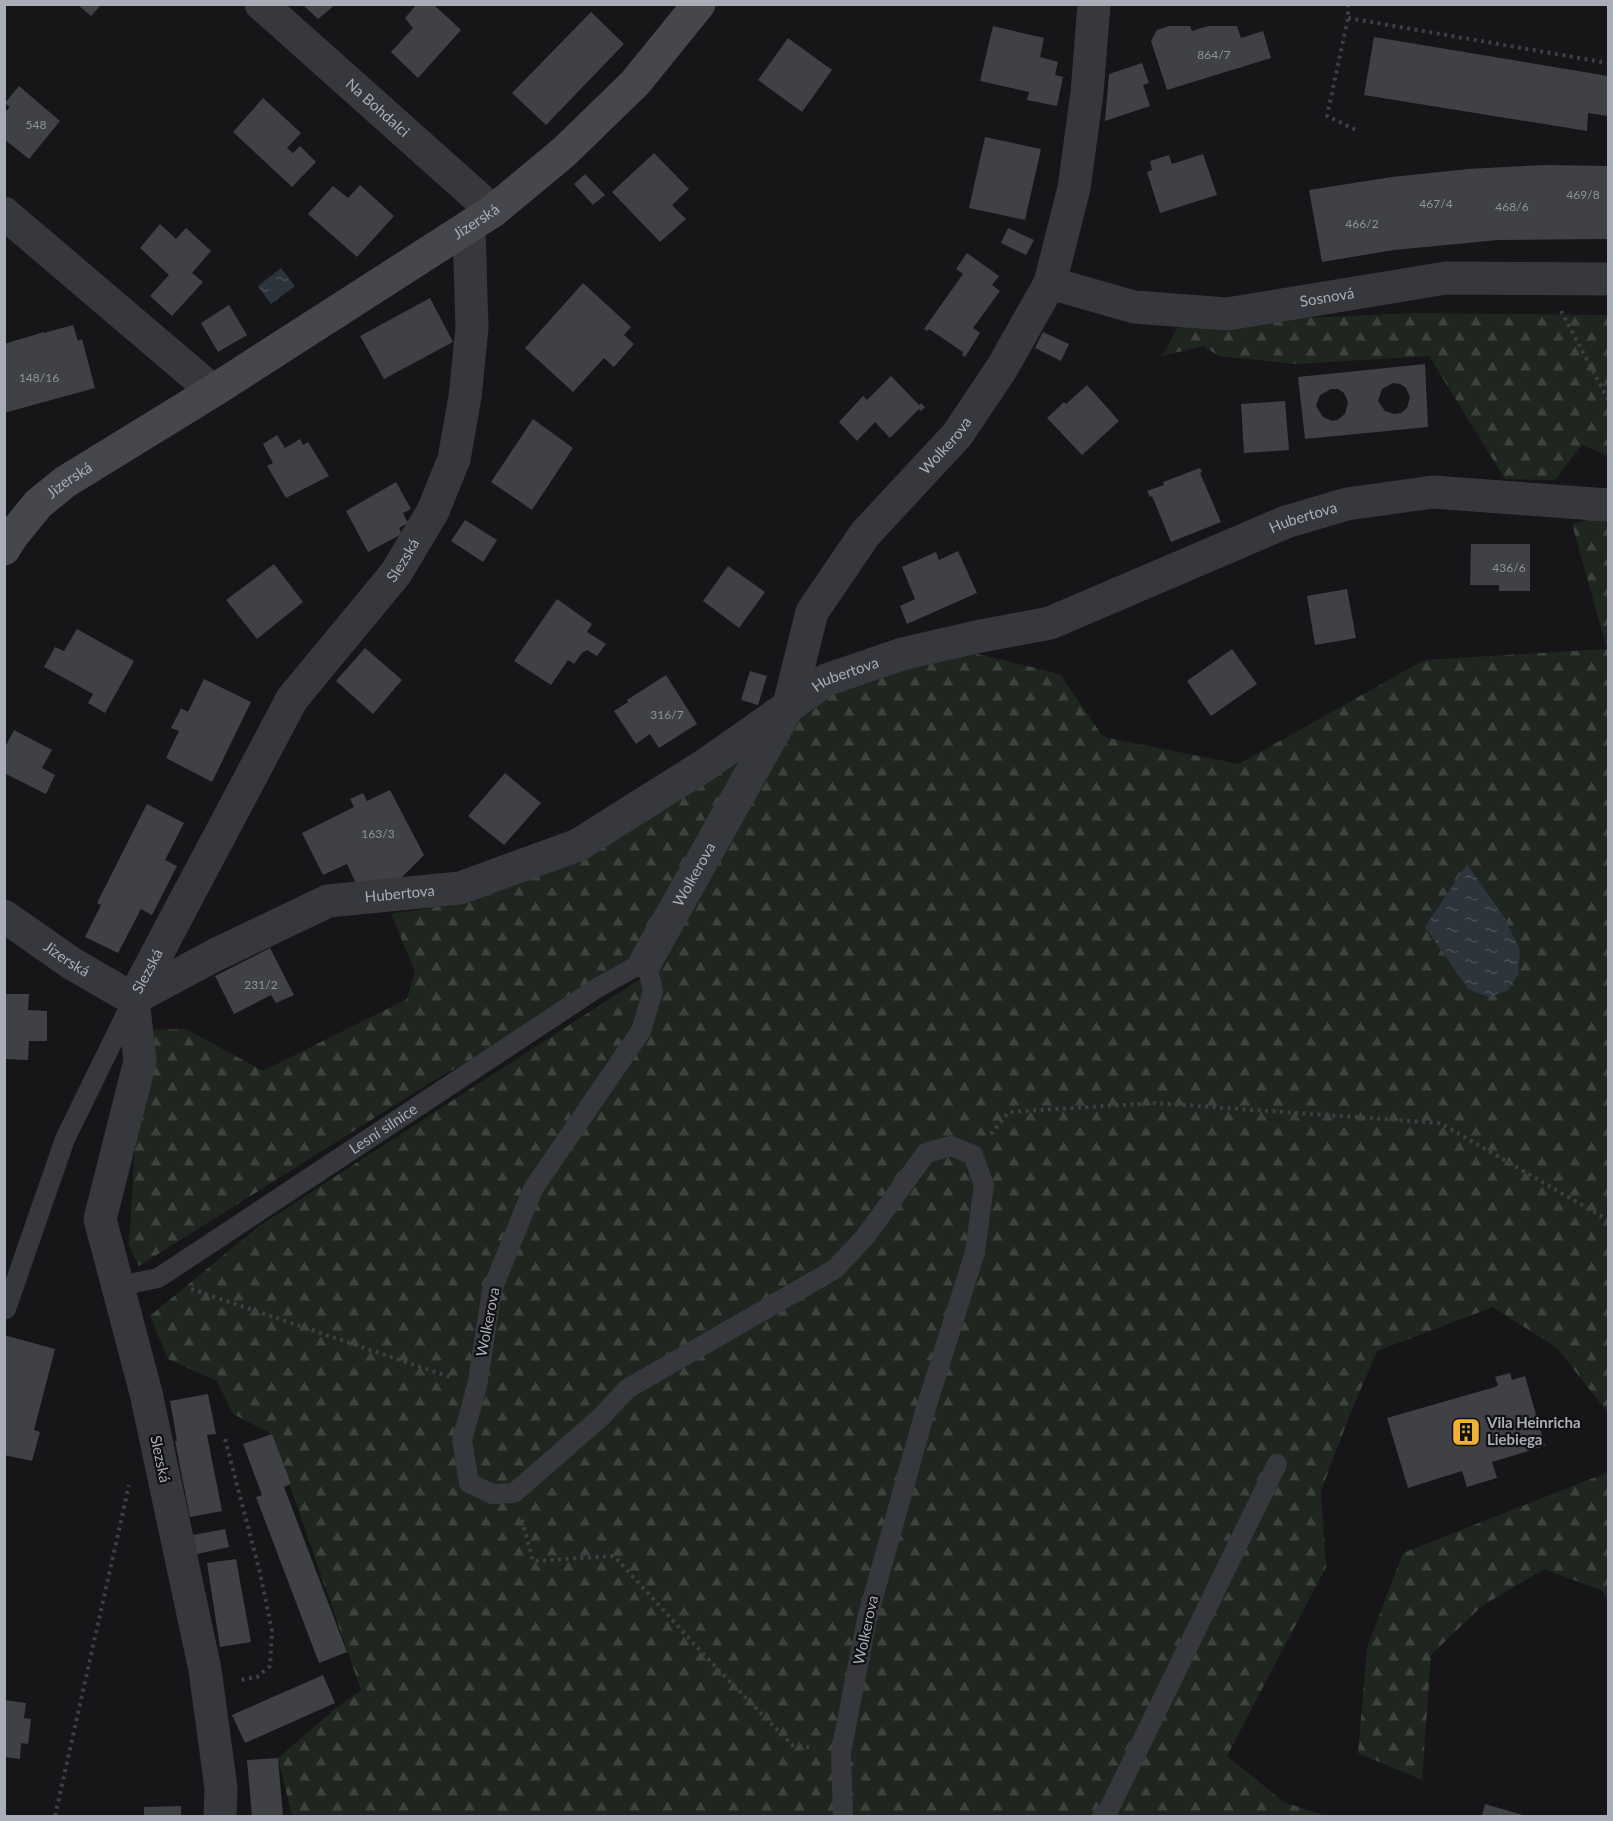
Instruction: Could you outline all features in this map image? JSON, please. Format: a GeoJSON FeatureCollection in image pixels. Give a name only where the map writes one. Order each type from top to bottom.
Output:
{"type":"FeatureCollection","features":[{"type":"Feature","properties":{"kind":"street","name":"Na Bohdalci"},"geometry":{"type":"LineString","coordinates":[[261,4],[481,220]]}},
{"type":"Feature","properties":{"kind":"street","name":"Jizerská"},"geometry":{"type":"LineString","coordinates":[[4,549],[38,504],[65,482],[213,391],[481,220],[564,152],[636,83],[699,4]]}},
{"type":"Feature","properties":{"kind":"street","name":"Wolkerova"},"geometry":{"type":"LineString","coordinates":[[646,961],[789,705],[812,612],[865,534],[957,435],[1002,368],[1050,283],[1074,188],[1088,93],[1094,4]]}},
{"type":"Feature","properties":{"kind":"street"},"geometry":{"type":"LineString","coordinates":[[4,213],[213,391]]}},
{"type":"Feature","properties":{"kind":"street","name":"Slezská"},"geometry":{"type":"LineString","coordinates":[[220,1816],[221,1788],[204,1670],[146,1393],[100,1219],[140,1061],[133,999],[292,699],[396,573],[433,511],[454,459],[465,397],[481,220]]}},
{"type":"Feature","properties":{"kind":"street","name":"Sosnová"},"geometry":{"type":"LineString","coordinates":[[1050,283],[1134,307],[1227,314],[1446,278],[1608,279]]}},
{"type":"Feature","properties":{"kind":"street","name":"Hubertova"},"geometry":{"type":"LineString","coordinates":[[133,999],[215,955],[328,901],[460,888],[578,845],[705,765],[826,680],[902,654],[1050,623],[1286,522],[1347,504],[1433,492],[1608,505]]}},
{"type":"Feature","properties":{"kind":"street","name":"Jizerská"},"geometry":{"type":"LineString","coordinates":[[4,916],[71,963],[133,999]]}},
{"type":"Feature","properties":{"kind":"lane","name":"Lesní silnice"},"geometry":{"type":"LineString","coordinates":[[119,1286],[158,1278],[587,994],[646,961]]}},
{"type":"Feature","properties":{"kind":"lane","name":"Wolkerova"},"geometry":{"type":"LineString","coordinates":[[514,1493],[492,1494],[470,1483],[462,1440],[477,1386],[492,1290],[533,1188],[641,1031],[653,991],[646,961]]}},
{"type":"Feature","properties":{"kind":"lane"},"geometry":{"type":"LineString","coordinates":[[6,1309],[64,1139],[133,999]]}},
{"type":"Feature","properties":{"kind":"lane"},"geometry":{"type":"LineString","coordinates":[[514,1493],[601,1417],[627,1389],[835,1269],[865,1237],[926,1153],[951,1146],[973,1155]]}},
{"type":"Feature","properties":{"kind":"lane","name":"Wolkerova"},"geometry":{"type":"LineString","coordinates":[[843,1816],[841,1752],[867,1618],[926,1408],[975,1252],[984,1185],[973,1155]]}},
{"type":"Feature","properties":{"kind":"lane"},"geometry":{"type":"LineString","coordinates":[[1102,1816],[1109,1809],[1277,1464]]}},
{"type":"Feature","properties":{"kind":"path"},"geometry":{"type":"LineString","coordinates":[[1348,4],[1348,18],[1328,116],[1358,131]]}},
{"type":"Feature","properties":{"kind":"path"},"geometry":{"type":"LineString","coordinates":[[1348,18],[1608,63]]}},
{"type":"Feature","properties":{"kind":"path"},"geometry":{"type":"LineString","coordinates":[[1543,279],[1608,399]]}},
{"type":"Feature","properties":{"kind":"path"},"geometry":{"type":"LineString","coordinates":[[973,1155],[1009,1112],[1153,1103],[1440,1123],[1608,1220]]}},
{"type":"Feature","properties":{"kind":"path"},"geometry":{"type":"LineString","coordinates":[[158,1278],[477,1386]]}},
{"type":"Feature","properties":{"kind":"path"},"geometry":{"type":"LineString","coordinates":[[204,1670],[230,1682],[257,1677],[270,1666],[272,1631],[260,1573],[225,1439]]}},
{"type":"Feature","properties":{"kind":"path"},"geometry":{"type":"LineString","coordinates":[[55,1816],[129,1483]]}},
{"type":"Feature","properties":{"kind":"path"},"geometry":{"type":"LineString","coordinates":[[514,1493],[533,1561],[614,1556],[708,1659],[792,1744],[841,1752]]}},
{"type":"Feature","properties":{"kind":"green space"},"geometry":{"type":"Polygon","coordinates":[[[1417,313],[1608,315],[1608,456],[1582,445],[1555,480],[1505,479],[1429,356],[1295,364],[1219,356],[1203,346],[1162,356],[1180,323],[1417,313]]]}},
{"type":"Feature","properties":{"kind":"green space"},"geometry":{"type":"Polygon","coordinates":[[[1608,515],[1608,1413],[1557,1348],[1493,1307],[1377,1351],[1321,1491],[1326,1567],[1227,1756],[1284,1802],[1326,1816],[292,1816],[278,1758],[336,1708],[361,1690],[272,1434],[233,1414],[217,1381],[168,1359],[150,1316],[259,1226],[651,972],[801,709],[857,682],[965,651],[1060,674],[1103,737],[1239,764],[1424,660],[1607,649],[1572,524],[1608,515]]]}},
{"type":"Feature","properties":{"kind":"green space"},"geometry":{"type":"Polygon","coordinates":[[[753,747],[638,954],[597,988],[433,1081],[139,1266],[129,1245],[142,1030],[186,1029],[263,1071],[407,999],[415,972],[391,914],[461,903],[753,747]]]}},
{"type":"Feature","properties":{"kind":"green space"},"geometry":{"type":"Polygon","coordinates":[[[1608,1470],[1608,1603],[1603,1591],[1544,1569],[1482,1606],[1431,1655],[1422,1780],[1358,1753],[1367,1648],[1403,1553],[1606,1473],[1608,1470]]]}},
{"type":"Feature","properties":{"kind":"water"},"geometry":{"type":"Polygon","coordinates":[[[281,268],[295,286],[271,304],[258,286],[281,268]]]}},
{"type":"Feature","properties":{"kind":"water"},"geometry":{"type":"Polygon","coordinates":[[[1467,864],[1504,917],[1520,950],[1518,975],[1507,991],[1488,997],[1468,989],[1425,927],[1467,864]]]}},
{"type":"Feature","properties":{"kind":"building"},"geometry":{"type":"Polygon","coordinates":[[[302,4],[336,4],[318,19],[302,4]]]}},
{"type":"Feature","properties":{"kind":"building"},"geometry":{"type":"Polygon","coordinates":[[[417,4],[433,4],[461,30],[418,78],[391,52],[413,28],[405,18],[417,4]]]}},
{"type":"Feature","properties":{"kind":"building"},"geometry":{"type":"Polygon","coordinates":[[[78,5],[101,5],[91,16],[78,5]]]}},
{"type":"Feature","properties":{"kind":"building"},"geometry":{"type":"Polygon","coordinates":[[[591,12],[624,44],[546,125],[512,93],[591,12]]]}},
{"type":"Feature","properties":{"kind":"building"},"geometry":{"type":"Polygon","coordinates":[[[993,26],[1044,38],[1040,57],[1058,62],[1055,75],[1063,77],[1057,106],[1027,100],[1029,92],[980,81],[993,26]]]}},
{"type":"Feature","properties":{"kind":"building"},"geometry":{"type":"Polygon","coordinates":[[[1169,26],[1190,26],[1192,31],[1208,26],[1237,26],[1241,38],[1263,31],[1271,58],[1167,90],[1151,41],[1157,30],[1169,26]]]}},
{"type":"Feature","properties":{"kind":"building"},"geometry":{"type":"Polygon","coordinates":[[[1374,37],[1608,76],[1608,116],[1588,113],[1587,131],[1364,95],[1374,37]]]}},
{"type":"Feature","properties":{"kind":"building"},"geometry":{"type":"Polygon","coordinates":[[[788,38],[832,70],[802,112],[758,80],[788,38]]]}},
{"type":"Feature","properties":{"kind":"building"},"geometry":{"type":"Polygon","coordinates":[[[1142,63],[1149,83],[1143,85],[1150,106],[1105,121],[1109,74],[1142,63]]]}},
{"type":"Feature","properties":{"kind":"building"},"geometry":{"type":"Polygon","coordinates":[[[19,86],[60,121],[29,159],[4,139],[4,113],[10,107],[5,103],[19,86]]]}},
{"type":"Feature","properties":{"kind":"building"},"geometry":{"type":"Polygon","coordinates":[[[263,98],[301,133],[287,148],[293,153],[300,146],[316,162],[292,187],[233,132],[263,98]]]}},
{"type":"Feature","properties":{"kind":"building"},"geometry":{"type":"Polygon","coordinates":[[[985,137],[1041,149],[1025,220],[969,208],[985,137]]]}},
{"type":"Feature","properties":{"kind":"building"},"geometry":{"type":"Polygon","coordinates":[[[654,153],[689,189],[672,205],[686,219],[660,242],[612,192],[654,153]]]}},
{"type":"Feature","properties":{"kind":"building"},"geometry":{"type":"Polygon","coordinates":[[[1203,154],[1217,195],[1160,213],[1147,172],[1152,170],[1150,161],[1169,155],[1172,164],[1203,154]]]}},
{"type":"Feature","properties":{"kind":"building"},"geometry":{"type":"Polygon","coordinates":[[[1545,165],[1608,166],[1608,239],[1498,240],[1394,250],[1322,262],[1309,190],[1392,177],[1468,169],[1545,165]]]}},
{"type":"Feature","properties":{"kind":"building"},"geometry":{"type":"Polygon","coordinates":[[[585,174],[605,195],[593,205],[574,184],[585,174]]]}},
{"type":"Feature","properties":{"kind":"building"},"geometry":{"type":"Polygon","coordinates":[[[360,185],[394,216],[357,257],[308,214],[333,186],[348,198],[360,185]]]}},
{"type":"Feature","properties":{"kind":"building"},"geometry":{"type":"Polygon","coordinates":[[[160,224],[176,239],[186,228],[211,251],[192,273],[203,282],[172,316],[150,296],[169,275],[140,248],[160,224]]]}},
{"type":"Feature","properties":{"kind":"building"},"geometry":{"type":"Polygon","coordinates":[[[1008,228],[1034,240],[1026,255],[1001,243],[1008,228]]]}},
{"type":"Feature","properties":{"kind":"building"},"geometry":{"type":"Polygon","coordinates":[[[967,253],[999,276],[992,285],[1000,291],[973,328],[980,333],[965,357],[962,355],[963,352],[929,329],[928,331],[924,329],[963,274],[956,269],[967,253]]]}},
{"type":"Feature","properties":{"kind":"building"},"geometry":{"type":"Polygon","coordinates":[[[583,283],[631,327],[624,335],[634,344],[614,367],[604,358],[573,392],[525,348],[583,283]]]}},
{"type":"Feature","properties":{"kind":"building"},"geometry":{"type":"Polygon","coordinates":[[[430,298],[453,342],[384,379],[360,336],[430,298]]]}},
{"type":"Feature","properties":{"kind":"building"},"geometry":{"type":"Polygon","coordinates":[[[229,305],[247,335],[218,352],[201,323],[229,305]]]}},
{"type":"Feature","properties":{"kind":"building"},"geometry":{"type":"Polygon","coordinates":[[[73,325],[78,341],[82,339],[95,388],[4,413],[4,344],[73,325]]]}},
{"type":"Feature","properties":{"kind":"building"},"geometry":{"type":"Polygon","coordinates":[[[1043,332],[1069,344],[1061,361],[1035,348],[1043,332]]]}},
{"type":"Feature","properties":{"kind":"building"},"geometry":{"type":"Polygon","coordinates":[[[1425,364],[1428,427],[1305,439],[1298,377],[1425,364]],[[1393,383],[1382,389],[1378,401],[1385,411],[1394,414],[1401,413],[1407,408],[1410,397],[1406,388],[1393,383]],[[1331,389],[1320,395],[1316,406],[1323,417],[1332,421],[1345,414],[1348,402],[1344,393],[1338,389],[1331,389]]]}},
{"type":"Feature","properties":{"kind":"building"},"geometry":{"type":"Polygon","coordinates":[[[891,376],[919,405],[921,403],[925,407],[921,411],[919,409],[890,438],[875,422],[857,441],[839,422],[863,396],[867,400],[891,376]]]}},
{"type":"Feature","properties":{"kind":"building"},"geometry":{"type":"Polygon","coordinates":[[[1087,385],[1119,421],[1082,455],[1047,418],[1087,385]]]}},
{"type":"Feature","properties":{"kind":"building"},"geometry":{"type":"Polygon","coordinates":[[[1285,401],[1289,450],[1244,453],[1241,404],[1285,401]]]}},
{"type":"Feature","properties":{"kind":"building"},"geometry":{"type":"Polygon","coordinates":[[[533,419],[573,448],[532,510],[491,482],[533,419]]]}},
{"type":"Feature","properties":{"kind":"building"},"geometry":{"type":"Polygon","coordinates":[[[277,435],[285,448],[300,439],[303,445],[308,442],[329,476],[286,498],[267,466],[273,463],[263,444],[277,435]]]}},
{"type":"Feature","properties":{"kind":"building"},"geometry":{"type":"Polygon","coordinates":[[[1200,468],[1202,472],[1200,473],[1221,522],[1171,542],[1152,496],[1150,497],[1147,491],[1164,485],[1163,482],[1200,468]]]}},
{"type":"Feature","properties":{"kind":"building"},"geometry":{"type":"Polygon","coordinates":[[[396,482],[411,509],[403,513],[408,523],[399,528],[402,534],[368,552],[346,511],[396,482]]]}},
{"type":"Feature","properties":{"kind":"building"},"geometry":{"type":"Polygon","coordinates":[[[465,520],[497,540],[483,562],[451,541],[465,520]]]}},
{"type":"Feature","properties":{"kind":"building"},"geometry":{"type":"Polygon","coordinates":[[[1471,544],[1530,544],[1530,591],[1499,591],[1499,585],[1470,585],[1471,544]]]}},
{"type":"Feature","properties":{"kind":"building"},"geometry":{"type":"Polygon","coordinates":[[[958,551],[977,593],[907,624],[900,606],[915,599],[902,567],[936,552],[939,560],[958,551]]]}},
{"type":"Feature","properties":{"kind":"building"},"geometry":{"type":"Polygon","coordinates":[[[274,564],[303,602],[257,639],[226,600],[274,564]]]}},
{"type":"Feature","properties":{"kind":"building"},"geometry":{"type":"Polygon","coordinates":[[[728,566],[765,592],[739,628],[703,601],[728,566]]]}},
{"type":"Feature","properties":{"kind":"building"},"geometry":{"type":"Polygon","coordinates":[[[1347,589],[1356,638],[1315,645],[1307,596],[1347,589]]]}},
{"type":"Feature","properties":{"kind":"building"},"geometry":{"type":"Polygon","coordinates":[[[557,599],[592,624],[587,632],[606,644],[597,656],[587,650],[574,664],[568,660],[551,685],[514,661],[557,599]]]}},
{"type":"Feature","properties":{"kind":"building"},"geometry":{"type":"Polygon","coordinates":[[[77,629],[134,661],[105,713],[88,703],[93,694],[44,667],[55,647],[64,651],[77,629]]]}},
{"type":"Feature","properties":{"kind":"building"},"geometry":{"type":"Polygon","coordinates":[[[365,648],[402,680],[373,714],[336,681],[365,648]]]}},
{"type":"Feature","properties":{"kind":"building"},"geometry":{"type":"Polygon","coordinates":[[[1232,649],[1257,684],[1211,716],[1187,681],[1232,649]]]}},
{"type":"Feature","properties":{"kind":"building"},"geometry":{"type":"Polygon","coordinates":[[[750,671],[767,676],[758,705],[741,700],[750,671]]]}},
{"type":"Feature","properties":{"kind":"building"},"geometry":{"type":"Polygon","coordinates":[[[666,675],[697,724],[659,748],[650,734],[636,744],[614,711],[666,675]]]}},
{"type":"Feature","properties":{"kind":"building"},"geometry":{"type":"Polygon","coordinates":[[[204,679],[251,702],[212,782],[166,758],[179,731],[171,728],[181,708],[188,712],[204,679]]]}},
{"type":"Feature","properties":{"kind":"building"},"geometry":{"type":"Polygon","coordinates":[[[14,730],[52,750],[42,768],[55,775],[46,794],[4,773],[4,749],[14,730]]]}},
{"type":"Feature","properties":{"kind":"building"},"geometry":{"type":"Polygon","coordinates":[[[505,773],[541,803],[504,845],[468,816],[505,773]]]}},
{"type":"Feature","properties":{"kind":"building"},"geometry":{"type":"Polygon","coordinates":[[[390,790],[424,855],[397,882],[358,888],[347,864],[323,875],[302,833],[354,807],[350,799],[363,793],[367,801],[390,790]]]}},
{"type":"Feature","properties":{"kind":"building"},"geometry":{"type":"Polygon","coordinates":[[[147,804],[184,823],[165,860],[177,866],[152,915],[141,909],[118,953],[85,937],[101,905],[97,903],[147,804]]]}},
{"type":"Feature","properties":{"kind":"building"},"geometry":{"type":"Polygon","coordinates":[[[270,948],[294,995],[276,1003],[271,995],[234,1014],[215,976],[270,948]]]}},
{"type":"Feature","properties":{"kind":"building"},"geometry":{"type":"Polygon","coordinates":[[[4,994],[29,994],[28,1010],[47,1011],[47,1041],[29,1041],[28,1060],[4,1059],[4,994]]]}},
{"type":"Feature","properties":{"kind":"building"},"geometry":{"type":"Polygon","coordinates":[[[4,1335],[55,1349],[34,1430],[40,1432],[32,1461],[4,1455],[4,1335]]]}},
{"type":"Feature","properties":{"kind":"building","name":"Vila Heinricha Liebiega"},"geometry":{"type":"Polygon","coordinates":[[[1510,1373],[1512,1380],[1525,1376],[1545,1446],[1492,1462],[1497,1478],[1467,1487],[1462,1471],[1408,1488],[1387,1418],[1495,1387],[1498,1385],[1495,1377],[1510,1373]]]}},
{"type":"Feature","properties":{"kind":"building"},"geometry":{"type":"Polygon","coordinates":[[[208,1394],[216,1434],[207,1435],[222,1511],[190,1517],[175,1441],[177,1441],[170,1401],[208,1394]]]}},
{"type":"Feature","properties":{"kind":"building"},"geometry":{"type":"Polygon","coordinates":[[[272,1434],[291,1484],[284,1487],[347,1652],[319,1663],[256,1497],[262,1495],[243,1444],[272,1434]]]}},
{"type":"Feature","properties":{"kind":"building"},"geometry":{"type":"Polygon","coordinates":[[[225,1529],[229,1547],[197,1554],[193,1535],[225,1529]]]}},
{"type":"Feature","properties":{"kind":"building"},"geometry":{"type":"Polygon","coordinates":[[[236,1559],[251,1642],[220,1647],[207,1563],[236,1559]]]}},
{"type":"Feature","properties":{"kind":"building"},"geometry":{"type":"Polygon","coordinates":[[[323,1675],[335,1703],[245,1743],[232,1715],[323,1675]]]}},
{"type":"Feature","properties":{"kind":"building"},"geometry":{"type":"Polygon","coordinates":[[[4,1700],[26,1703],[24,1718],[31,1719],[28,1744],[21,1743],[20,1759],[4,1757],[4,1700]]]}},
{"type":"Feature","properties":{"kind":"building"},"geometry":{"type":"Polygon","coordinates":[[[278,1758],[283,1816],[252,1816],[247,1760],[278,1758]]]}},
{"type":"Feature","properties":{"kind":"building"},"geometry":{"type":"Polygon","coordinates":[[[1485,1804],[1526,1816],[1482,1816],[1485,1804]]]}},
{"type":"Feature","properties":{"kind":"building"},"geometry":{"type":"Polygon","coordinates":[[[181,1806],[181,1816],[144,1816],[144,1807],[181,1806]]]}},
{"type":"Feature","properties":{"kind":"place","name":"Vila Heinricha Liebiega"},"geometry":{"type":"Point","coordinates":[1466,1432]}}]}
